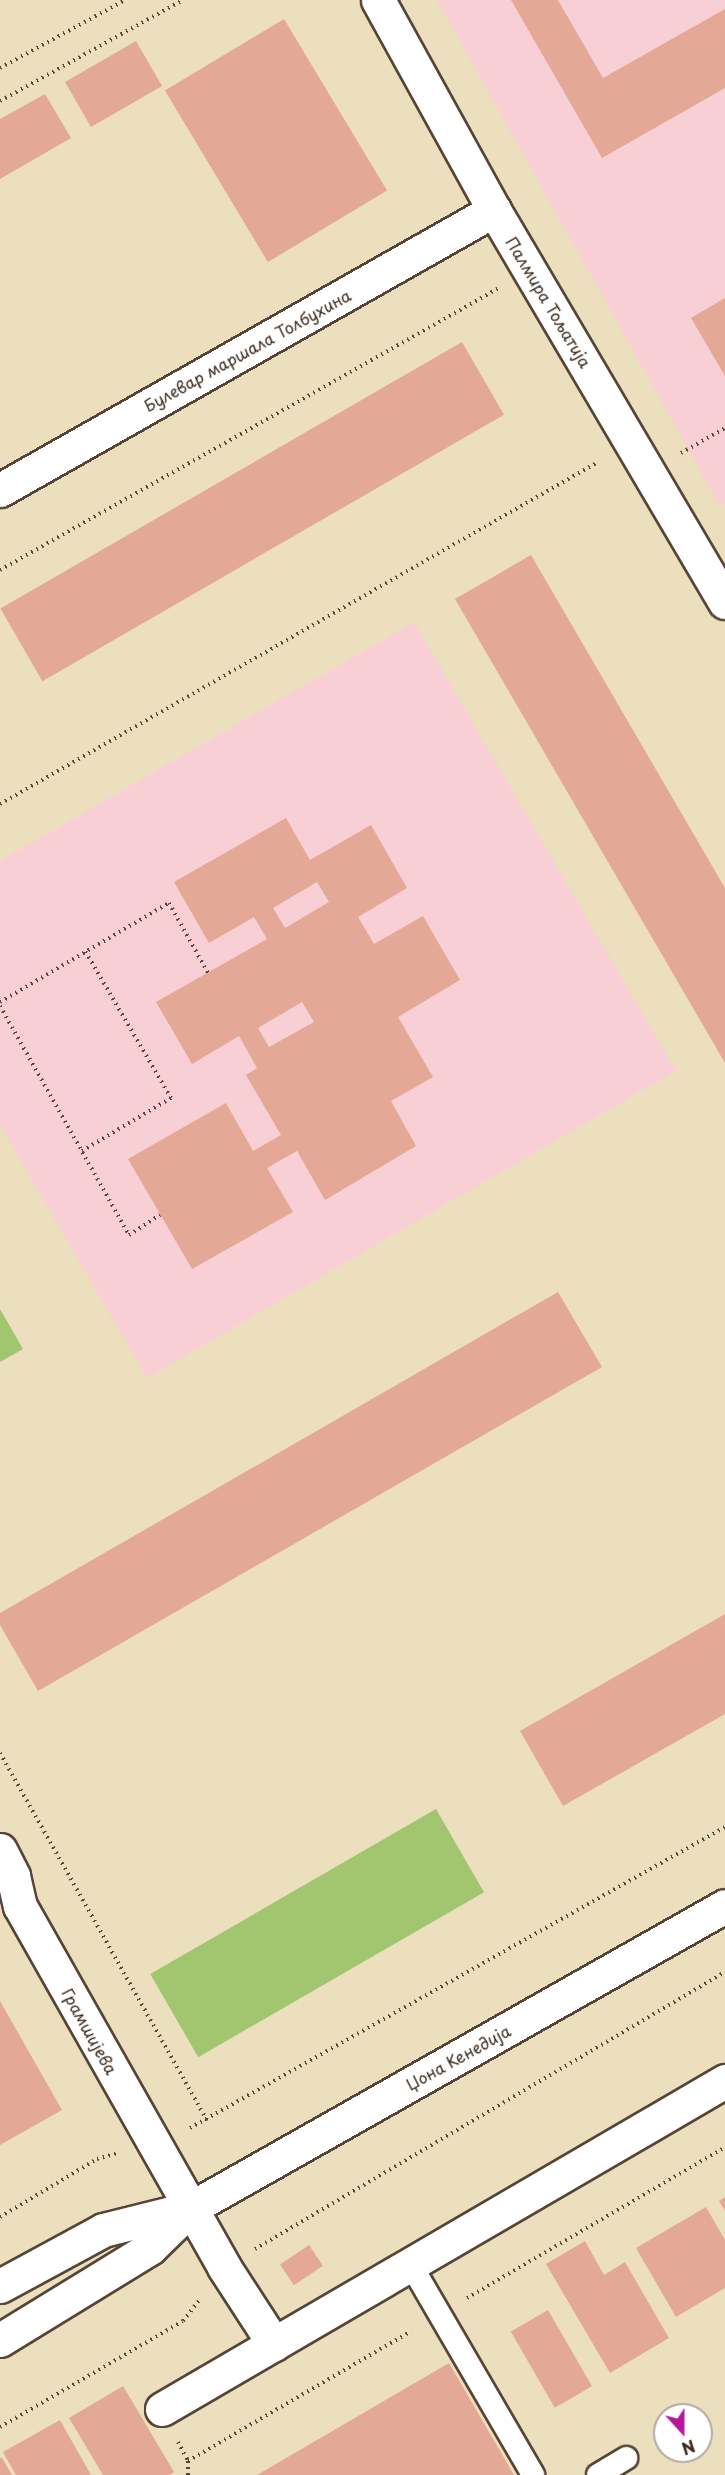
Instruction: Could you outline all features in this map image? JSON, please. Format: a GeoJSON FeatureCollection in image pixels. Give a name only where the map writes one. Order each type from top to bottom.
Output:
{"type":"FeatureCollection","features":[{"type":"Feature","properties":{"kind":"street","name":"Палмира Тољатија"},"geometry":{"type":"LineString","coordinates":[[378,0],[494,210],[725,602]]}},
{"type":"Feature","properties":{"kind":"street","name":"Булевар маршала Толбухина"},"geometry":{"type":"LineString","coordinates":[[0,490],[494,210]]}},
{"type":"Feature","properties":{"kind":"street","name":"Грамшијева"},"geometry":{"type":"LineString","coordinates":[[0,1850],[13,1876],[20,1906],[191,2208]]}},
{"type":"Feature","properties":{"kind":"street","name":"Џона Кенедија"},"geometry":{"type":"LineString","coordinates":[[0,2340],[150,2248],[191,2208],[725,1906]]}},
{"type":"Feature","properties":{"kind":"street"},"geometry":{"type":"LineString","coordinates":[[162,2409],[725,2081]]}},
{"type":"Feature","properties":{"kind":"street","name":"Џона Кенедија"},"geometry":{"type":"LineString","coordinates":[[0,2286],[103,2230],[191,2208]]}},
{"type":"Feature","properties":{"kind":"street"},"geometry":{"type":"LineString","coordinates":[[191,2208],[224,2267],[274,2344]]}},
{"type":"Feature","properties":{"kind":"lane"},"geometry":{"type":"LineString","coordinates":[[411,2265],[533,2475]]}},
{"type":"Feature","properties":{"kind":"lane"},"geometry":{"type":"LineString","coordinates":[[598,2475],[626,2458]]}},
{"type":"Feature","properties":{"kind":"path"},"geometry":{"type":"LineString","coordinates":[[0,68],[125,0]]}},
{"type":"Feature","properties":{"kind":"path"},"geometry":{"type":"LineString","coordinates":[[0,101],[183,0]]}},
{"type":"Feature","properties":{"kind":"path"},"geometry":{"type":"LineString","coordinates":[[0,570],[502,287],[508,297]]}},
{"type":"Feature","properties":{"kind":"path"},"geometry":{"type":"LineString","coordinates":[[648,472],[725,428]]}},
{"type":"Feature","properties":{"kind":"path"},"geometry":{"type":"LineString","coordinates":[[0,804],[602,459]]}},
{"type":"Feature","properties":{"kind":"path"},"geometry":{"type":"LineString","coordinates":[[160,1215],[129,1235],[0,1004],[169,903],[208,973]]}},
{"type":"Feature","properties":{"kind":"path"},"geometry":{"type":"LineString","coordinates":[[82,1151],[171,1098],[86,951]]}},
{"type":"Feature","properties":{"kind":"path"},"geometry":{"type":"LineString","coordinates":[[0,1753],[207,2121]]}},
{"type":"Feature","properties":{"kind":"path"},"geometry":{"type":"LineString","coordinates":[[0,2217],[97,2159],[153,2144],[207,2121],[725,1827]]}},
{"type":"Feature","properties":{"kind":"path"},"geometry":{"type":"LineString","coordinates":[[0,2427],[183,2321],[224,2267],[725,1972]]}},
{"type":"Feature","properties":{"kind":"shaded area"},"geometry":{"type":"Polygon","coordinates":[[[437,0],[725,0],[725,504],[720,506],[437,0]]]}},
{"type":"Feature","properties":{"kind":"shaded area"},"geometry":{"type":"Polygon","coordinates":[[[414,622],[676,1071],[147,1378],[0,1125],[0,861],[414,622]]]}},
{"type":"Feature","properties":{"kind":"green space"},"geometry":{"type":"Polygon","coordinates":[[[0,1309],[23,1349],[0,1362],[0,1309]]]}},
{"type":"Feature","properties":{"kind":"green space"},"geometry":{"type":"Polygon","coordinates":[[[436,1809],[484,1892],[198,2057],[150,1974],[436,1809]]]}},
{"type":"Feature","properties":{"kind":"building"},"geometry":{"type":"Polygon","coordinates":[[[511,0],[558,0],[603,78],[725,9],[725,88],[602,158],[511,0]]]}},
{"type":"Feature","properties":{"kind":"building"},"geometry":{"type":"Polygon","coordinates":[[[284,19],[387,190],[268,262],[165,91],[284,19]]]}},
{"type":"Feature","properties":{"kind":"building"},"geometry":{"type":"Polygon","coordinates":[[[136,41],[162,86],[91,127],[65,82],[136,41]]]}},
{"type":"Feature","properties":{"kind":"building"},"geometry":{"type":"Polygon","coordinates":[[[45,94],[71,138],[0,179],[0,119],[45,94]]]}},
{"type":"Feature","properties":{"kind":"building"},"geometry":{"type":"Polygon","coordinates":[[[725,298],[725,376],[691,318],[725,298]]]}},
{"type":"Feature","properties":{"kind":"building"},"geometry":{"type":"Polygon","coordinates":[[[462,342],[504,415],[42,681],[0,609],[462,342]]]}},
{"type":"Feature","properties":{"kind":"building"},"geometry":{"type":"Polygon","coordinates":[[[531,555],[725,888],[725,1063],[455,599],[531,555]]]}},
{"type":"Feature","properties":{"kind":"building"},"geometry":{"type":"Polygon","coordinates":[[[286,818],[310,860],[371,825],[407,888],[358,917],[374,944],[423,916],[460,980],[398,1017],[433,1077],[391,1101],[416,1146],[325,1200],[297,1151],[267,1168],[293,1212],[192,1269],[128,1159],[226,1103],[253,1151],[281,1135],[246,1075],[257,1068],[239,1036],[192,1064],[156,1002],[267,939],[254,917],[209,943],[174,882],[286,818]],[[317,882],[273,908],[285,928],[329,902],[317,882]],[[302,1002],[258,1028],[269,1047],[314,1022],[302,1002]]]}},
{"type":"Feature","properties":{"kind":"building"},"geometry":{"type":"Polygon","coordinates":[[[558,1292],[602,1367],[38,1691],[0,1625],[0,1613],[558,1292]]]}},
{"type":"Feature","properties":{"kind":"building"},"geometry":{"type":"Polygon","coordinates":[[[725,1614],[725,1714],[563,1806],[520,1731],[725,1614]]]}},
{"type":"Feature","properties":{"kind":"building"},"geometry":{"type":"Polygon","coordinates":[[[0,2001],[62,2110],[0,2145],[0,2001]]]}},
{"type":"Feature","properties":{"kind":"building"},"geometry":{"type":"Polygon","coordinates":[[[725,2197],[725,2211],[719,2201],[725,2197]]]}},
{"type":"Feature","properties":{"kind":"building"},"geometry":{"type":"Polygon","coordinates":[[[706,2207],[725,2240],[725,2288],[676,2317],[636,2248],[706,2207]]]}},
{"type":"Feature","properties":{"kind":"building"},"geometry":{"type":"Polygon","coordinates":[[[585,2241],[604,2275],[625,2262],[669,2338],[610,2373],[546,2264],[585,2241]]]}},
{"type":"Feature","properties":{"kind":"building"},"geometry":{"type":"Polygon","coordinates":[[[309,2245],[323,2266],[294,2285],[280,2265],[309,2245]]]}},
{"type":"Feature","properties":{"kind":"building"},"geometry":{"type":"Polygon","coordinates":[[[548,2310],[592,2386],[555,2408],[511,2332],[548,2310]]]}},
{"type":"Feature","properties":{"kind":"building"},"geometry":{"type":"Polygon","coordinates":[[[449,2363],[514,2475],[257,2475],[449,2363]]]}},
{"type":"Feature","properties":{"kind":"building"},"geometry":{"type":"Polygon","coordinates":[[[123,2386],[174,2472],[169,2475],[103,2475],[69,2418],[123,2386]]]}},
{"type":"Feature","properties":{"kind":"building"},"geometry":{"type":"Polygon","coordinates":[[[60,2420],[91,2475],[16,2475],[3,2452],[60,2420]]]}},
{"type":"Feature","properties":{"kind":"building"},"geometry":{"type":"Polygon","coordinates":[[[0,2458],[2,2458],[12,2475],[0,2475],[0,2458]]]}}]}
